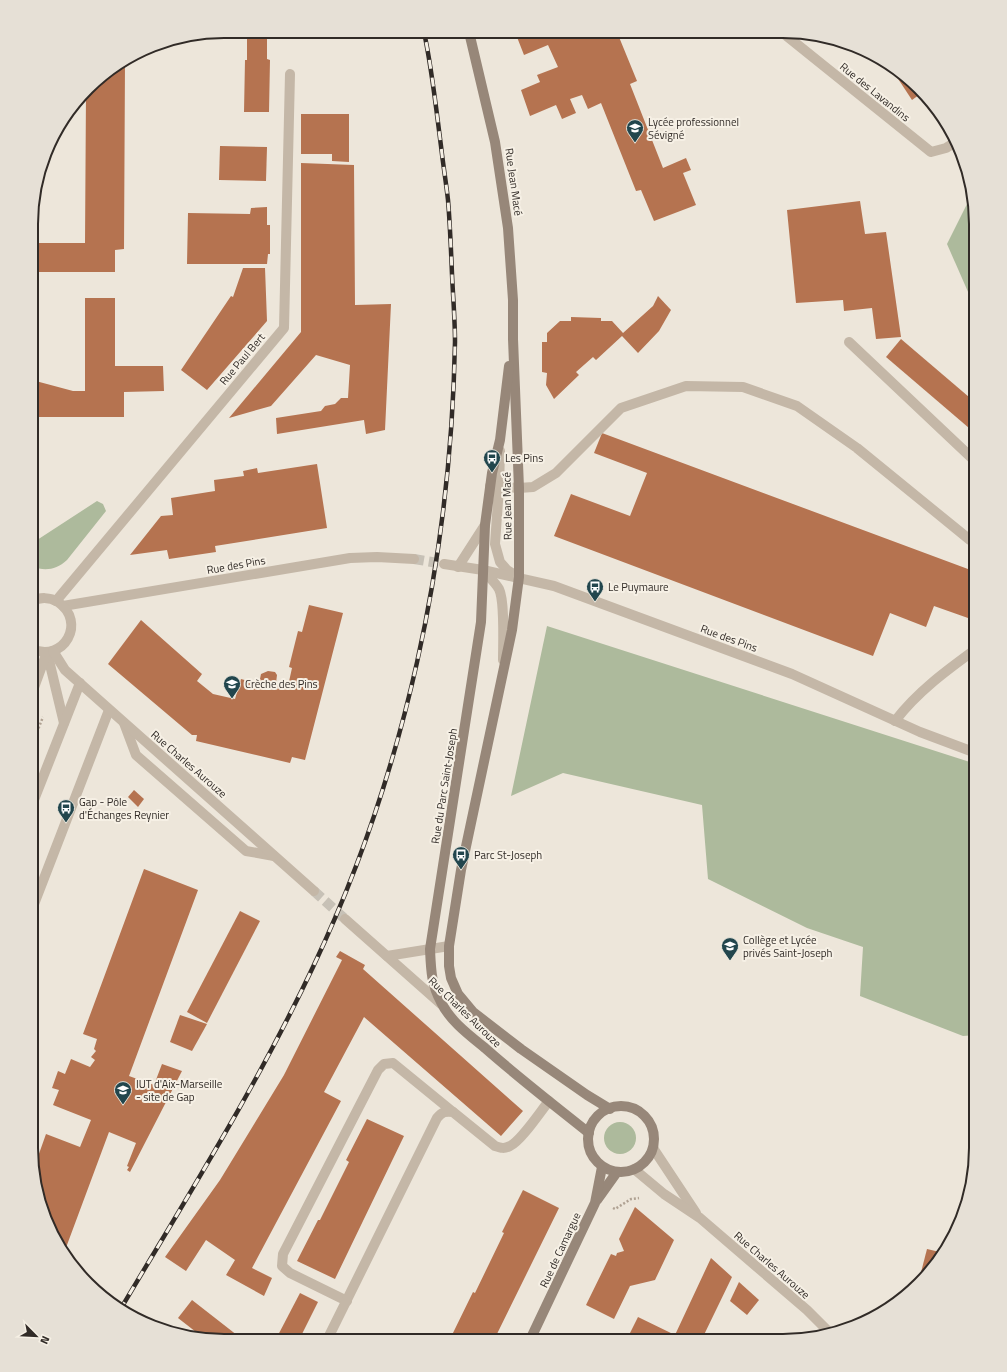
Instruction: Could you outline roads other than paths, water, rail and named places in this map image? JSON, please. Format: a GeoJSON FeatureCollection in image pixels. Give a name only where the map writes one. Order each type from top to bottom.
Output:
{"type":"FeatureCollection","features":[{"type":"Feature","properties":{"kind":"main road","name":"Rue Jean Macé"},"geometry":{"type":"LineString","coordinates":[[470,38],[496,142],[508,228],[513,300],[513,339],[519,488],[519,577]]}},
{"type":"Feature","properties":{"kind":"main road","name":"Rue Jean Macé"},"geometry":{"type":"LineString","coordinates":[[483,570],[485,525],[495,486],[513,339]]}},
{"type":"Feature","properties":{"kind":"main road","name":"Rue du Parc Saint-Joseph"},"geometry":{"type":"LineString","coordinates":[[441,1004],[432,982],[430,949],[481,622],[483,570]]}},
{"type":"Feature","properties":{"kind":"main road"},"geometry":{"type":"LineString","coordinates":[[449,946],[461,870],[512,630],[519,577]]}},
{"type":"Feature","properties":{"kind":"main road","name":"Rue Charles Aurouze"},"geometry":{"type":"LineString","coordinates":[[449,946],[448,966],[450,978],[458,994],[473,1012],[495,1030],[587,1095],[610,1109]]}},
{"type":"Feature","properties":{"kind":"main road","name":"Rue Charles Aurouze"},"geometry":{"type":"LineString","coordinates":[[441,1004],[450,1017],[461,1028],[589,1133]]}},
{"type":"Feature","properties":{"kind":"main road"},"geometry":{"type":"LineString","coordinates":[[620,1107],[630,1108],[639,1112],[647,1119],[652,1128],[654,1138],[650,1156],[644,1163],[634,1169],[624,1172],[617,1172],[602,1167],[592,1154],[589,1146],[589,1133],[595,1120],[601,1113],[610,1109],[620,1107]]}},
{"type":"Feature","properties":{"kind":"main road","name":"Rue de Camargue"},"geometry":{"type":"LineString","coordinates":[[533,1334],[595,1203],[602,1167]]}},
{"type":"Feature","properties":{"kind":"main road"},"geometry":{"type":"LineString","coordinates":[[595,1203],[617,1172]]}},
{"type":"Feature","properties":{"kind":"street","name":"Rue des Lavandins"},"geometry":{"type":"LineString","coordinates":[[789,38],[931,152],[946,148],[951,144]]}},
{"type":"Feature","properties":{"kind":"street","name":"Rue Paul Bert"},"geometry":{"type":"LineString","coordinates":[[60,603],[284,328],[290,74]]}},
{"type":"Feature","properties":{"kind":"street"},"geometry":{"type":"LineString","coordinates":[[849,342],[969,455]]}},
{"type":"Feature","properties":{"kind":"street"},"geometry":{"type":"LineString","coordinates":[[519,577],[507,570],[500,562],[495,544],[495,486],[519,488],[533,487],[556,473],[621,408],[686,386],[743,387],[797,406],[857,448],[969,539]]}},
{"type":"Feature","properties":{"kind":"street"},"geometry":{"type":"LineString","coordinates":[[458,567],[485,525]]}},
{"type":"Feature","properties":{"kind":"street","name":"Rue des Pins"},"geometry":{"type":"LineString","coordinates":[[38,599],[41,598],[60,603],[350,558],[377,557],[414,559]]}},
{"type":"Feature","properties":{"kind":"street","name":"Rue des Pins"},"geometry":{"type":"LineString","coordinates":[[444,564],[519,577],[554,586],[792,674],[895,721],[969,750]]}},
{"type":"Feature","properties":{"kind":"street"},"geometry":{"type":"LineString","coordinates":[[483,570],[499,588],[501,595],[504,628],[503,673]]}},
{"type":"Feature","properties":{"kind":"street"},"geometry":{"type":"LineString","coordinates":[[38,651],[50,651],[62,645],[71,633],[71,618],[60,603]]}},
{"type":"Feature","properties":{"kind":"street"},"geometry":{"type":"LineString","coordinates":[[38,679],[50,651]]}},
{"type":"Feature","properties":{"kind":"street"},"geometry":{"type":"LineString","coordinates":[[50,651],[64,723]]}},
{"type":"Feature","properties":{"kind":"street","name":"Rue Charles Aurouze"},"geometry":{"type":"LineString","coordinates":[[50,651],[65,670],[314,891]]}},
{"type":"Feature","properties":{"kind":"street"},"geometry":{"type":"LineString","coordinates":[[895,721],[907,705],[969,654]]}},
{"type":"Feature","properties":{"kind":"street"},"geometry":{"type":"LineString","coordinates":[[38,790],[80,683]]}},
{"type":"Feature","properties":{"kind":"street"},"geometry":{"type":"LineString","coordinates":[[38,894],[109,710]]}},
{"type":"Feature","properties":{"kind":"street"},"geometry":{"type":"LineString","coordinates":[[124,723],[136,755],[246,851],[274,856]]}},
{"type":"Feature","properties":{"kind":"street","name":"Rue Charles Aurouze"},"geometry":{"type":"LineString","coordinates":[[345,919],[441,1004]]}},
{"type":"Feature","properties":{"kind":"street"},"geometry":{"type":"LineString","coordinates":[[387,956],[449,946]]}},
{"type":"Feature","properties":{"kind":"street"},"geometry":{"type":"LineString","coordinates":[[347,1301],[290,1273],[282,1266],[284,1254],[378,1070],[384,1064],[393,1063],[495,1146],[502,1149],[511,1146],[518,1139],[549,1101]]}},
{"type":"Feature","properties":{"kind":"street"},"geometry":{"type":"LineString","coordinates":[[330,1334],[437,1118],[441,1113],[453,1112]]}},
{"type":"Feature","properties":{"kind":"street","name":"Rue Charles Aurouze"},"geometry":{"type":"LineString","coordinates":[[653,1148],[700,1218]]}},
{"type":"Feature","properties":{"kind":"street","name":"Rue Charles Aurouze"},"geometry":{"type":"LineString","coordinates":[[634,1169],[664,1194],[700,1218],[807,1310],[826,1329]]}},
{"type":"Feature","properties":{"kind":"tunnel"},"geometry":{"type":"LineString","coordinates":[[414,559],[444,564]]}},
{"type":"Feature","properties":{"kind":"tunnel"},"geometry":{"type":"LineString","coordinates":[[314,891],[345,919]]}},
{"type":"Feature","properties":{"kind":"railway"},"geometry":{"type":"LineString","coordinates":[[123,1304],[245,1098],[269,1055],[313,967],[345,893],[373,818],[397,741],[417,662],[433,583],[444,503],[452,423],[455,342],[448,200],[434,89],[425,38]]}},
{"type":"Feature","properties":{"kind":"place","name":"Lycée professionnel Sévigné"},"geometry":{"type":"Point","coordinates":[635,143]}},
{"type":"Feature","properties":{"kind":"place","name":"Les Pins"},"geometry":{"type":"Point","coordinates":[492,473]}},
{"type":"Feature","properties":{"kind":"place","name":"Le Puymaure"},"geometry":{"type":"Point","coordinates":[595,602]}},
{"type":"Feature","properties":{"kind":"place","name":"Crèche des Pins"},"geometry":{"type":"Point","coordinates":[232,699]}},
{"type":"Feature","properties":{"kind":"place","name":"Gap - Pôle d'Échanges Reynier"},"geometry":{"type":"Point","coordinates":[66,823]}},
{"type":"Feature","properties":{"kind":"place","name":"Parc St-Joseph"},"geometry":{"type":"Point","coordinates":[461,870]}},
{"type":"Feature","properties":{"kind":"place","name":"Collège et Lycée privés Saint-Joseph"},"geometry":{"type":"Point","coordinates":[730,961]}},
{"type":"Feature","properties":{"kind":"place","name":"IUT d'Aix-Marseille - site de Gap"},"geometry":{"type":"Point","coordinates":[123,1105]}}]}
